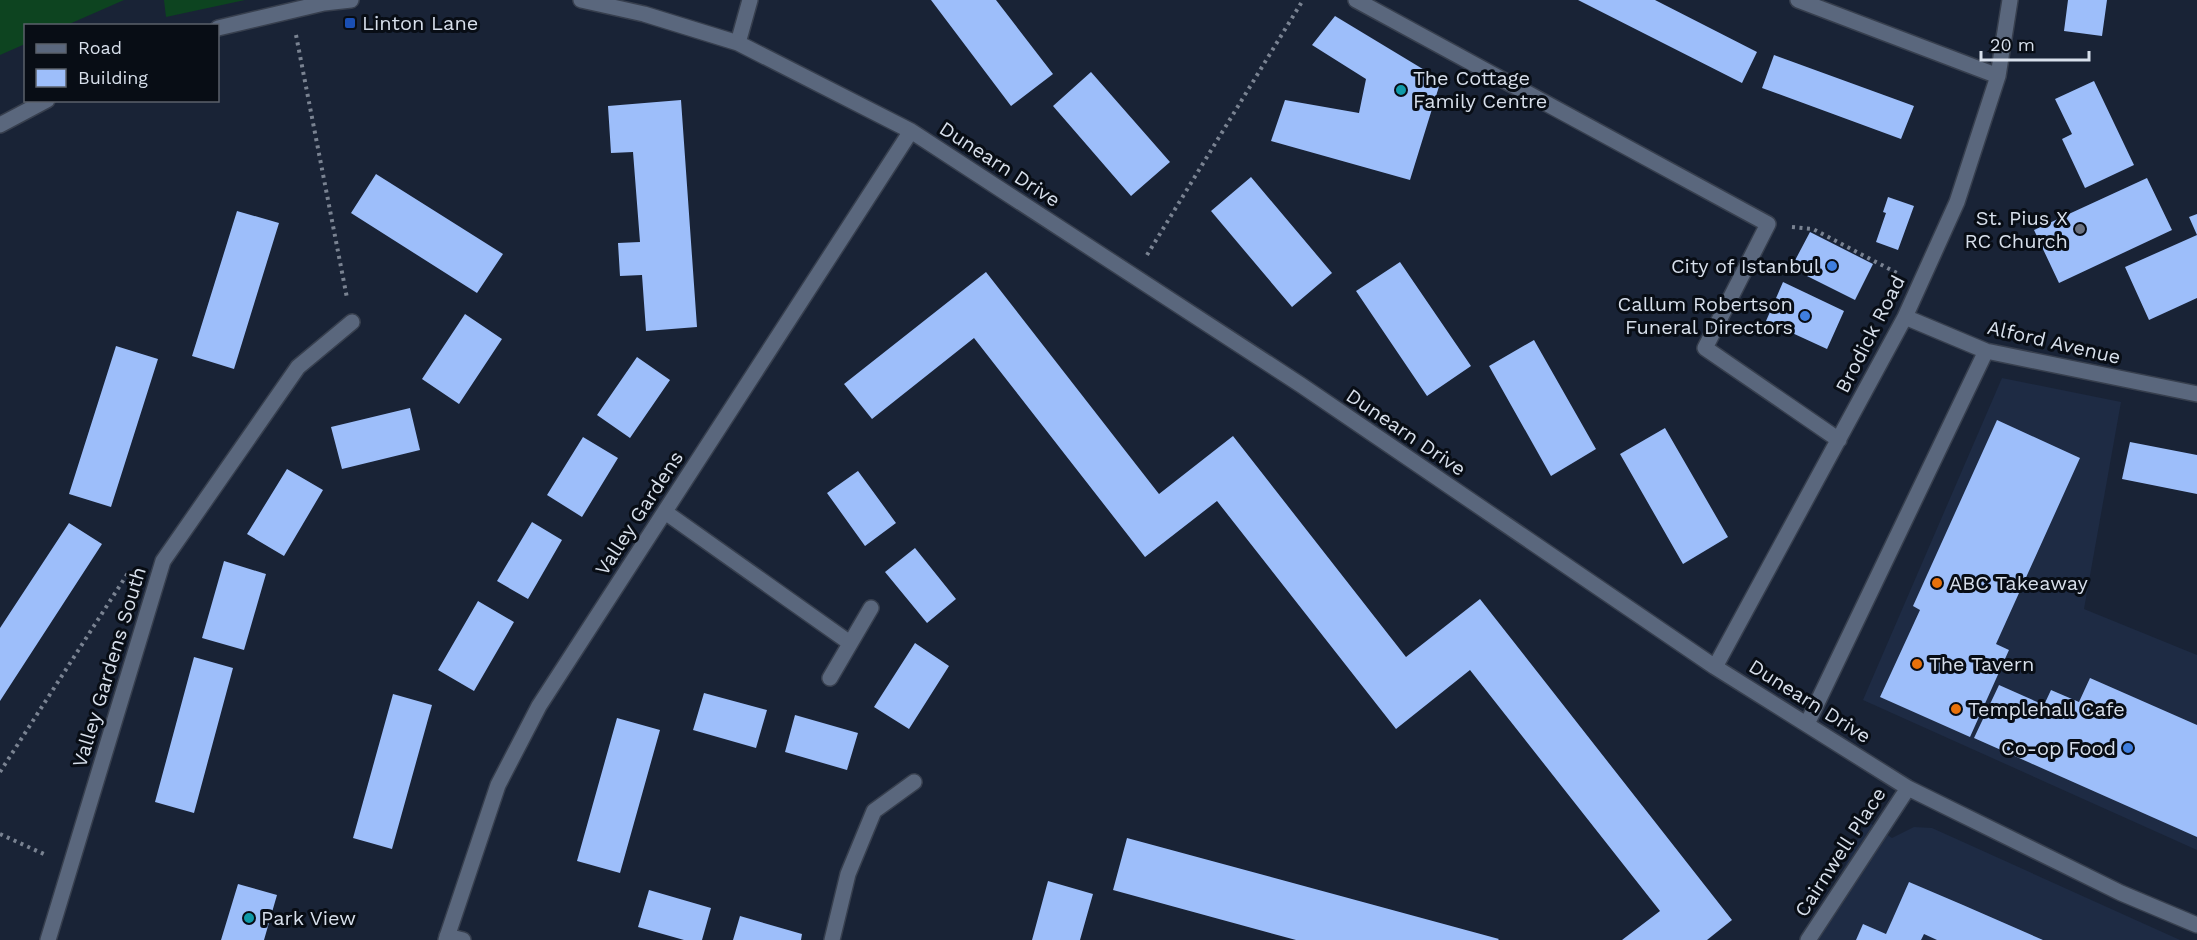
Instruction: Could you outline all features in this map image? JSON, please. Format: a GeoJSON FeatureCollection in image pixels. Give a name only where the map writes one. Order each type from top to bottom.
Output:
{"type":"FeatureCollection","features":[{"type":"Feature","properties":{"kind":"street"},"geometry":{"type":"LineString","coordinates":[[219,28],[291,10],[351,0]]}},
{"type":"Feature","properties":{"kind":"street","name":"Dunearn Drive"},"geometry":{"type":"LineString","coordinates":[[581,0],[644,14],[738,44],[911,131],[1301,385],[1715,667],[1908,788],[2121,893],[2197,925]]}},
{"type":"Feature","properties":{"kind":"street"},"geometry":{"type":"LineString","coordinates":[[738,44],[750,0]]}},
{"type":"Feature","properties":{"kind":"street"},"geometry":{"type":"LineString","coordinates":[[1356,0],[1768,224],[1705,348],[1839,440]]}},
{"type":"Feature","properties":{"kind":"street"},"geometry":{"type":"LineString","coordinates":[[1798,0],[1998,76]]}},
{"type":"Feature","properties":{"kind":"street","name":"Brodick Road"},"geometry":{"type":"LineString","coordinates":[[1715,667],[1920,286],[1957,202],[1998,76],[2010,0]]}},
{"type":"Feature","properties":{"kind":"street"},"geometry":{"type":"LineString","coordinates":[[0,125],[43,102]]}},
{"type":"Feature","properties":{"kind":"street","name":"Valley Gardens"},"geometry":{"type":"LineString","coordinates":[[446,938],[498,785],[539,706],[911,131]]}},
{"type":"Feature","properties":{"kind":"street","name":"Alford Avenue"},"geometry":{"type":"LineString","coordinates":[[1905,317],[1986,351],[2197,394]]}},
{"type":"Feature","properties":{"kind":"street","name":"Valley Gardens South"},"geometry":{"type":"LineString","coordinates":[[48,940],[163,561],[298,367],[352,322]]}},
{"type":"Feature","properties":{"kind":"street"},"geometry":{"type":"LineString","coordinates":[[1807,724],[1986,351]]}},
{"type":"Feature","properties":{"kind":"street"},"geometry":{"type":"LineString","coordinates":[[665,512],[850,643]]}},
{"type":"Feature","properties":{"kind":"street"},"geometry":{"type":"LineString","coordinates":[[830,678],[871,608]]}},
{"type":"Feature","properties":{"kind":"street"},"geometry":{"type":"LineString","coordinates":[[832,940],[848,874],[874,811],[914,782]]}},
{"type":"Feature","properties":{"kind":"street","name":"Cairnwell Place"},"geometry":{"type":"LineString","coordinates":[[1808,940],[1908,788]]}},
{"type":"Feature","properties":{"kind":"street"},"geometry":{"type":"LineString","coordinates":[[446,938],[463,940]]}},
{"type":"Feature","properties":{"kind":"path"},"geometry":{"type":"LineString","coordinates":[[1134,277],[1303,0]]}},
{"type":"Feature","properties":{"kind":"path"},"geometry":{"type":"LineString","coordinates":[[291,10],[352,322]]}},
{"type":"Feature","properties":{"kind":"path"},"geometry":{"type":"LineString","coordinates":[[1768,224],[1813,229],[1920,286]]}},
{"type":"Feature","properties":{"kind":"path"},"geometry":{"type":"LineString","coordinates":[[0,772],[128,573],[163,561]]}},
{"type":"Feature","properties":{"kind":"path"},"geometry":{"type":"LineString","coordinates":[[0,834],[70,866]]}},
{"type":"Feature","properties":{"kind":"shaded area"},"geometry":{"type":"Polygon","coordinates":[[[2002,378],[2121,402],[2084,609],[2197,655],[2197,850],[1863,700],[2002,378]]]}},
{"type":"Feature","properties":{"kind":"shaded area"},"geometry":{"type":"Polygon","coordinates":[[[1867,821],[1892,838],[1914,827],[1932,828],[2180,940],[1808,940],[1867,821]]]}},
{"type":"Feature","properties":{"kind":"green space"},"geometry":{"type":"Polygon","coordinates":[[[0,0],[124,0],[69,24],[24,24],[24,44],[0,55],[0,0]]]}},
{"type":"Feature","properties":{"kind":"green space"},"geometry":{"type":"Polygon","coordinates":[[[164,0],[245,0],[166,17],[164,0]]]}},
{"type":"Feature","properties":{"kind":"building"},"geometry":{"type":"Polygon","coordinates":[[[931,0],[996,0],[1053,74],[1011,106],[931,0]]]}},
{"type":"Feature","properties":{"kind":"building"},"geometry":{"type":"Polygon","coordinates":[[[1578,0],[1655,0],[1757,52],[1742,83],[1578,0]]]}},
{"type":"Feature","properties":{"kind":"building"},"geometry":{"type":"Polygon","coordinates":[[[2068,0],[2107,0],[2102,36],[2064,31],[2068,0]]]}},
{"type":"Feature","properties":{"kind":"building","name":"The Cottage Family Centre"},"geometry":{"type":"Polygon","coordinates":[[[1335,16],[1441,80],[1410,180],[1271,141],[1285,100],[1359,113],[1366,79],[1312,45],[1335,16]]]}},
{"type":"Feature","properties":{"kind":"building"},"geometry":{"type":"Polygon","coordinates":[[[1774,55],[1914,106],[1901,139],[1762,88],[1774,55]]]}},
{"type":"Feature","properties":{"kind":"building"},"geometry":{"type":"Polygon","coordinates":[[[1091,72],[1170,162],[1131,196],[1053,106],[1091,72]]]}},
{"type":"Feature","properties":{"kind":"building"},"geometry":{"type":"Polygon","coordinates":[[[2094,81],[2134,165],[2085,188],[2062,139],[2072,134],[2055,99],[2094,81]]]}},
{"type":"Feature","properties":{"kind":"building"},"geometry":{"type":"Polygon","coordinates":[[[681,100],[697,327],[646,331],[642,275],[620,276],[618,243],[640,242],[633,152],[611,153],[608,106],[681,100]]]}},
{"type":"Feature","properties":{"kind":"building"},"geometry":{"type":"Polygon","coordinates":[[[376,174],[503,254],[477,293],[351,213],[376,174]]]}},
{"type":"Feature","properties":{"kind":"building"},"geometry":{"type":"Polygon","coordinates":[[[1251,177],[1332,273],[1292,307],[1211,211],[1251,177]]]}},
{"type":"Feature","properties":{"kind":"building"},"geometry":{"type":"Polygon","coordinates":[[[2147,178],[2172,230],[2059,283],[2034,230],[2147,178]]]}},
{"type":"Feature","properties":{"kind":"building"},"geometry":{"type":"Polygon","coordinates":[[[1888,197],[1914,206],[1898,250],[1876,242],[1886,213],[1883,212],[1888,197]]]}},
{"type":"Feature","properties":{"kind":"building"},"geometry":{"type":"Polygon","coordinates":[[[237,211],[279,223],[234,369],[192,356],[237,211]]]}},
{"type":"Feature","properties":{"kind":"building"},"geometry":{"type":"Polygon","coordinates":[[[2197,214],[2197,235],[2189,217],[2197,214]]]}},
{"type":"Feature","properties":{"kind":"building","name":"City of Istanbul"},"geometry":{"type":"Polygon","coordinates":[[[1810,232],[1873,264],[1855,300],[1791,268],[1810,232]]]}},
{"type":"Feature","properties":{"kind":"building"},"geometry":{"type":"Polygon","coordinates":[[[2197,235],[2197,298],[2149,320],[2125,267],[2197,235]]]}},
{"type":"Feature","properties":{"kind":"building"},"geometry":{"type":"Polygon","coordinates":[[[1400,262],[1471,366],[1427,396],[1356,291],[1400,262]]]}},
{"type":"Feature","properties":{"kind":"building"},"geometry":{"type":"Polygon","coordinates":[[[986,272],[1159,494],[1233,436],[1406,657],[1480,599],[1732,920],[1707,940],[1622,940],[1660,911],[1470,670],[1396,729],[1217,501],[1145,557],[974,338],[872,419],[844,384],[986,272]]]}},
{"type":"Feature","properties":{"kind":"building","name":"Callum Robertson Funeral Directors"},"geometry":{"type":"Polygon","coordinates":[[[1783,282],[1844,311],[1827,349],[1766,321],[1783,282]]]}},
{"type":"Feature","properties":{"kind":"building"},"geometry":{"type":"Polygon","coordinates":[[[465,314],[502,339],[459,404],[422,379],[465,314]]]}},
{"type":"Feature","properties":{"kind":"building"},"geometry":{"type":"Polygon","coordinates":[[[1534,340],[1596,449],[1551,476],[1489,366],[1534,340]]]}},
{"type":"Feature","properties":{"kind":"building"},"geometry":{"type":"Polygon","coordinates":[[[116,346],[158,359],[111,507],[69,494],[116,346]]]}},
{"type":"Feature","properties":{"kind":"building"},"geometry":{"type":"Polygon","coordinates":[[[637,357],[670,380],[630,438],[597,415],[637,357]]]}},
{"type":"Feature","properties":{"kind":"building"},"geometry":{"type":"Polygon","coordinates":[[[410,408],[420,450],[342,469],[331,427],[410,408]]]}},
{"type":"Feature","properties":{"kind":"building"},"geometry":{"type":"Polygon","coordinates":[[[1997,420],[2080,458],[1996,644],[2009,650],[1970,737],[1880,697],[1920,610],[1913,606],[1997,420]]]}},
{"type":"Feature","properties":{"kind":"building"},"geometry":{"type":"Polygon","coordinates":[[[1665,428],[1728,537],[1683,564],[1620,454],[1665,428]]]}},
{"type":"Feature","properties":{"kind":"building"},"geometry":{"type":"Polygon","coordinates":[[[583,437],[618,458],[582,517],[547,495],[583,437]]]}},
{"type":"Feature","properties":{"kind":"building"},"geometry":{"type":"Polygon","coordinates":[[[2130,442],[2197,455],[2197,494],[2122,479],[2130,442]]]}},
{"type":"Feature","properties":{"kind":"building"},"geometry":{"type":"Polygon","coordinates":[[[287,469],[323,490],[284,556],[247,534],[287,469]]]}},
{"type":"Feature","properties":{"kind":"building"},"geometry":{"type":"Polygon","coordinates":[[[858,471],[896,523],[865,546],[827,493],[858,471]]]}},
{"type":"Feature","properties":{"kind":"building"},"geometry":{"type":"Polygon","coordinates":[[[532,522],[562,540],[528,599],[497,581],[532,522]]]}},
{"type":"Feature","properties":{"kind":"building"},"geometry":{"type":"Polygon","coordinates":[[[69,523],[102,544],[0,701],[0,628],[69,523]]]}},
{"type":"Feature","properties":{"kind":"building"},"geometry":{"type":"Polygon","coordinates":[[[915,548],[956,599],[927,623],[885,572],[915,548]]]}},
{"type":"Feature","properties":{"kind":"building"},"geometry":{"type":"Polygon","coordinates":[[[224,561],[266,574],[244,650],[202,638],[224,561]]]}},
{"type":"Feature","properties":{"kind":"building"},"geometry":{"type":"Polygon","coordinates":[[[478,601],[514,622],[474,691],[438,670],[478,601]]]}},
{"type":"Feature","properties":{"kind":"building"},"geometry":{"type":"Polygon","coordinates":[[[915,643],[949,666],[909,729],[874,707],[915,643]]]}},
{"type":"Feature","properties":{"kind":"building"},"geometry":{"type":"Polygon","coordinates":[[[194,657],[233,668],[194,813],[155,802],[194,657]]]}},
{"type":"Feature","properties":{"kind":"building","name":"Co-op Food"},"geometry":{"type":"Polygon","coordinates":[[[2090,678],[2197,725],[2197,837],[1974,738],[1999,685],[2044,705],[2051,690],[2079,702],[2090,678]]]}},
{"type":"Feature","properties":{"kind":"building"},"geometry":{"type":"Polygon","coordinates":[[[704,693],[767,710],[756,748],[693,730],[704,693]]]}},
{"type":"Feature","properties":{"kind":"building"},"geometry":{"type":"Polygon","coordinates":[[[393,694],[432,705],[392,849],[353,838],[393,694]]]}},
{"type":"Feature","properties":{"kind":"building"},"geometry":{"type":"Polygon","coordinates":[[[795,715],[858,733],[847,770],[785,752],[795,715]]]}},
{"type":"Feature","properties":{"kind":"building"},"geometry":{"type":"Polygon","coordinates":[[[617,718],[660,730],[620,873],[577,861],[617,718]]]}},
{"type":"Feature","properties":{"kind":"building"},"geometry":{"type":"Polygon","coordinates":[[[1127,838],[1499,939],[1296,940],[1113,890],[1127,838]]]}},
{"type":"Feature","properties":{"kind":"building"},"geometry":{"type":"Polygon","coordinates":[[[1048,881],[1093,894],[1080,940],[1032,940],[1048,881]]]}},
{"type":"Feature","properties":{"kind":"building"},"geometry":{"type":"Polygon","coordinates":[[[1909,882],[2043,940],[1937,940],[1924,934],[1921,940],[1856,940],[1863,924],[1886,934],[1909,882]]]}},
{"type":"Feature","properties":{"kind":"building","name":"Park View"},"geometry":{"type":"Polygon","coordinates":[[[238,884],[277,895],[264,940],[221,940],[238,884]]]}},
{"type":"Feature","properties":{"kind":"building"},"geometry":{"type":"Polygon","coordinates":[[[649,890],[711,908],[702,940],[684,940],[638,927],[649,890]]]}},
{"type":"Feature","properties":{"kind":"building"},"geometry":{"type":"Polygon","coordinates":[[[740,916],[802,934],[801,940],[733,940],[740,916]]]}},
{"type":"Feature","properties":{"kind":"place","name":"Linton Lane"},"geometry":{"type":"Point","coordinates":[350,23]}},
{"type":"Feature","properties":{"kind":"place","name":"The Cottage Family Centre"},"geometry":{"type":"Point","coordinates":[1401,90]}},
{"type":"Feature","properties":{"kind":"place","name":"St. Pius X RC Church"},"geometry":{"type":"Point","coordinates":[2080,229]}},
{"type":"Feature","properties":{"kind":"place","name":"City of Istanbul"},"geometry":{"type":"Point","coordinates":[1832,266]}},
{"type":"Feature","properties":{"kind":"place","name":"Callum Robertson Funeral Directors"},"geometry":{"type":"Point","coordinates":[1805,316]}},
{"type":"Feature","properties":{"kind":"place","name":"ABC Takeaway"},"geometry":{"type":"Point","coordinates":[1937,583]}},
{"type":"Feature","properties":{"kind":"place","name":"The Tavern"},"geometry":{"type":"Point","coordinates":[1917,664]}},
{"type":"Feature","properties":{"kind":"place","name":"Templehall Cafe"},"geometry":{"type":"Point","coordinates":[1956,709]}},
{"type":"Feature","properties":{"kind":"place","name":"Co-op Food"},"geometry":{"type":"Point","coordinates":[2128,748]}},
{"type":"Feature","properties":{"kind":"place","name":"Park View"},"geometry":{"type":"Point","coordinates":[249,918]}}]}
